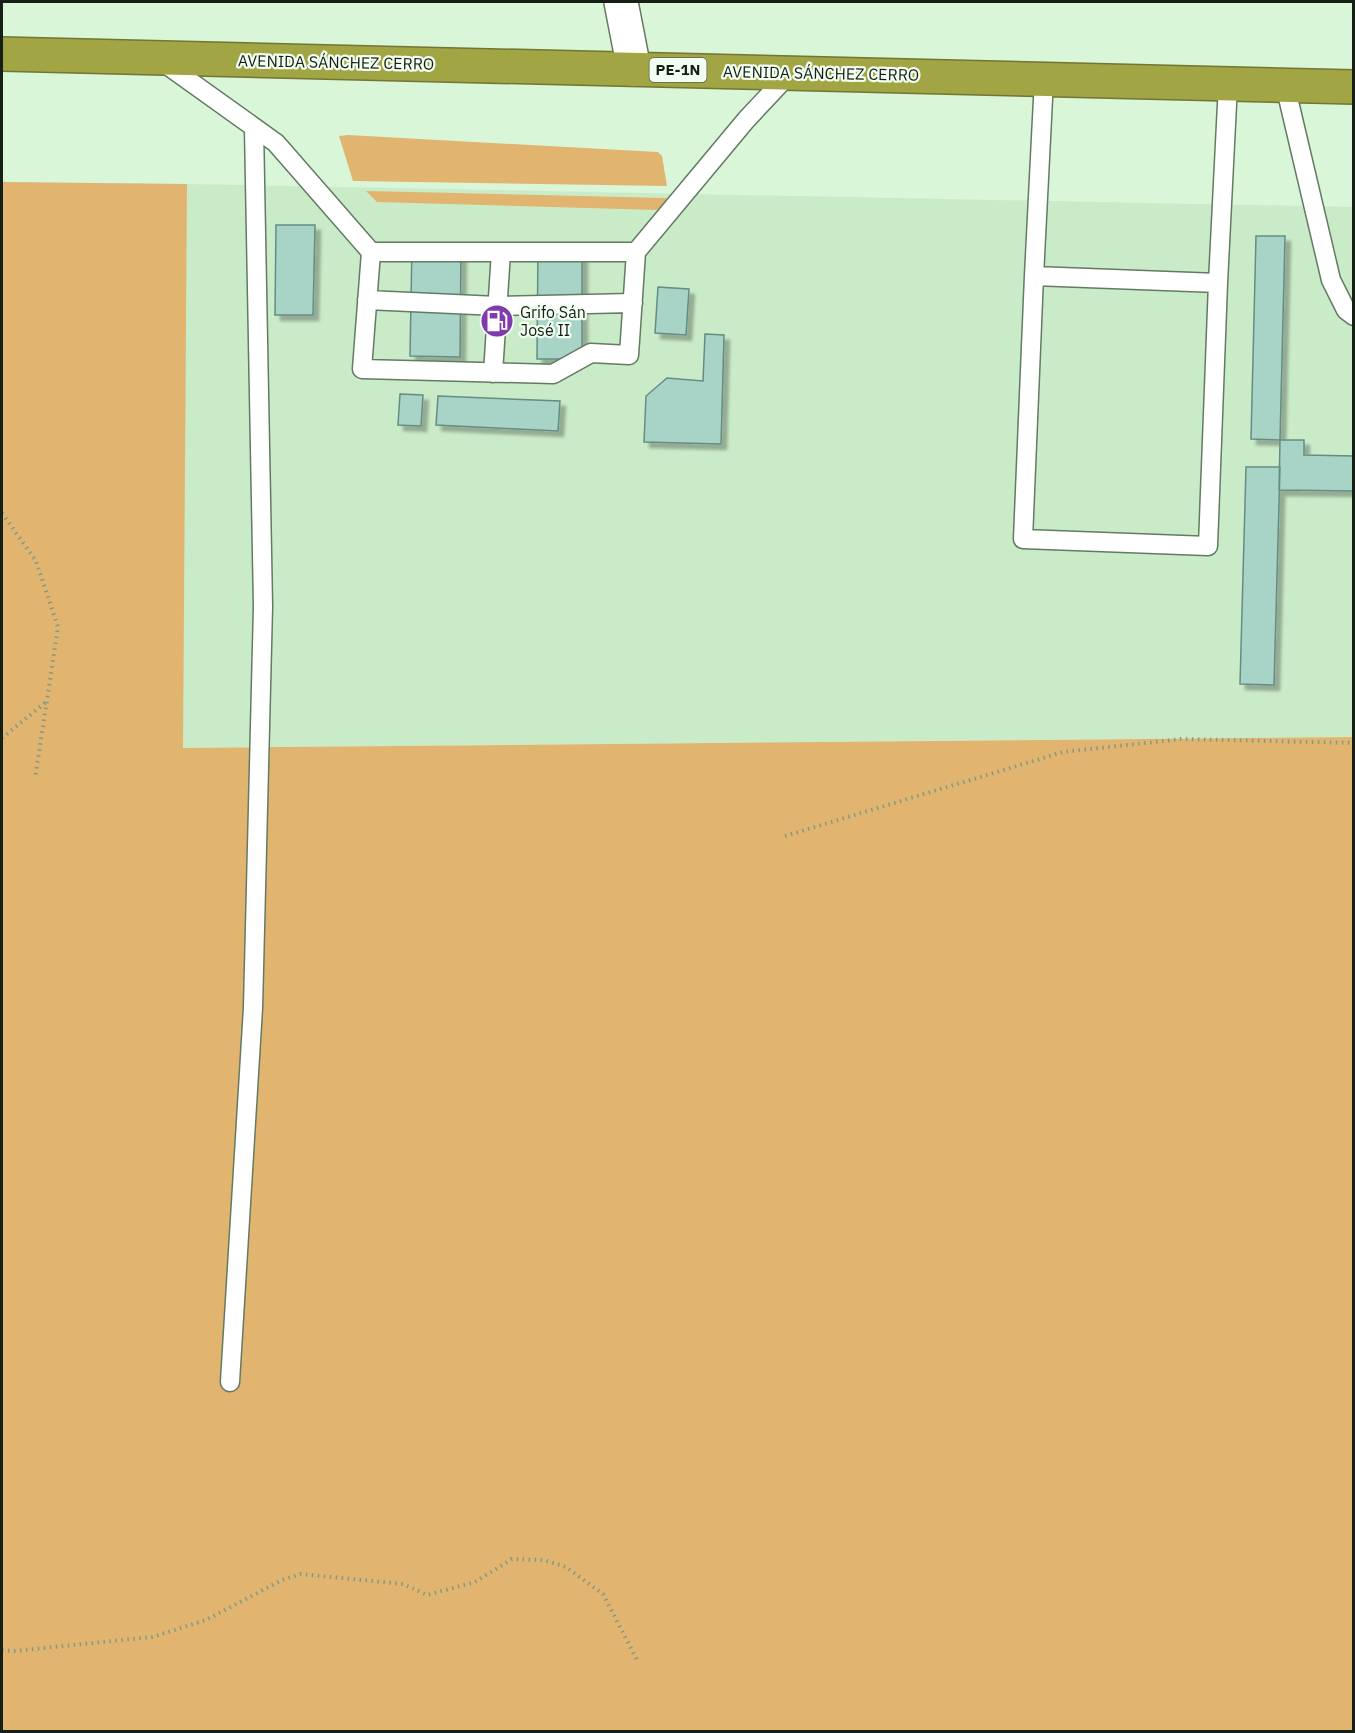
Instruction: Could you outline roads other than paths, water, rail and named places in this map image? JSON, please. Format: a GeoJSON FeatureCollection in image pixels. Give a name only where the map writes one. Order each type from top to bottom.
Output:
{"type":"FeatureCollection","features":[{"type":"Feature","properties":{"kind":"highway","name":"AVENIDA SÁNCHEZ CERRO"},"geometry":{"type":"LineString","coordinates":[[2,54],[1353,87]]}},
{"type":"Feature","properties":{"kind":"street"},"geometry":{"type":"LineString","coordinates":[[621,2],[634,69]]}},
{"type":"Feature","properties":{"kind":"lane"},"geometry":{"type":"LineString","coordinates":[[157,57],[276,143],[370,252],[362,369],[494,373],[553,374],[591,353],[629,355],[636,252],[746,120],[790,73]]}},
{"type":"Feature","properties":{"kind":"lane"},"geometry":{"type":"LineString","coordinates":[[1044,79],[1023,539],[1208,546],[1227,84]]}},
{"type":"Feature","properties":{"kind":"lane"},"geometry":{"type":"LineString","coordinates":[[1285,85],[1331,280],[1346,310],[1353,316]]}},
{"type":"Feature","properties":{"kind":"lane"},"geometry":{"type":"LineString","coordinates":[[230,1382],[253,1008],[263,606],[254,128]]}},
{"type":"Feature","properties":{"kind":"lane"},"geometry":{"type":"LineString","coordinates":[[370,252],[636,252]]}},
{"type":"Feature","properties":{"kind":"lane"},"geometry":{"type":"LineString","coordinates":[[494,373],[501,252]]}},
{"type":"Feature","properties":{"kind":"lane"},"geometry":{"type":"LineString","coordinates":[[1034,276],[1218,282]]}},
{"type":"Feature","properties":{"kind":"lane"},"geometry":{"type":"LineString","coordinates":[[367,300],[497,306],[633,303]]}},
{"type":"Feature","properties":{"kind":"place","name":"Grifo Sán José II"},"geometry":{"type":"Point","coordinates":[497,321]}}]}
